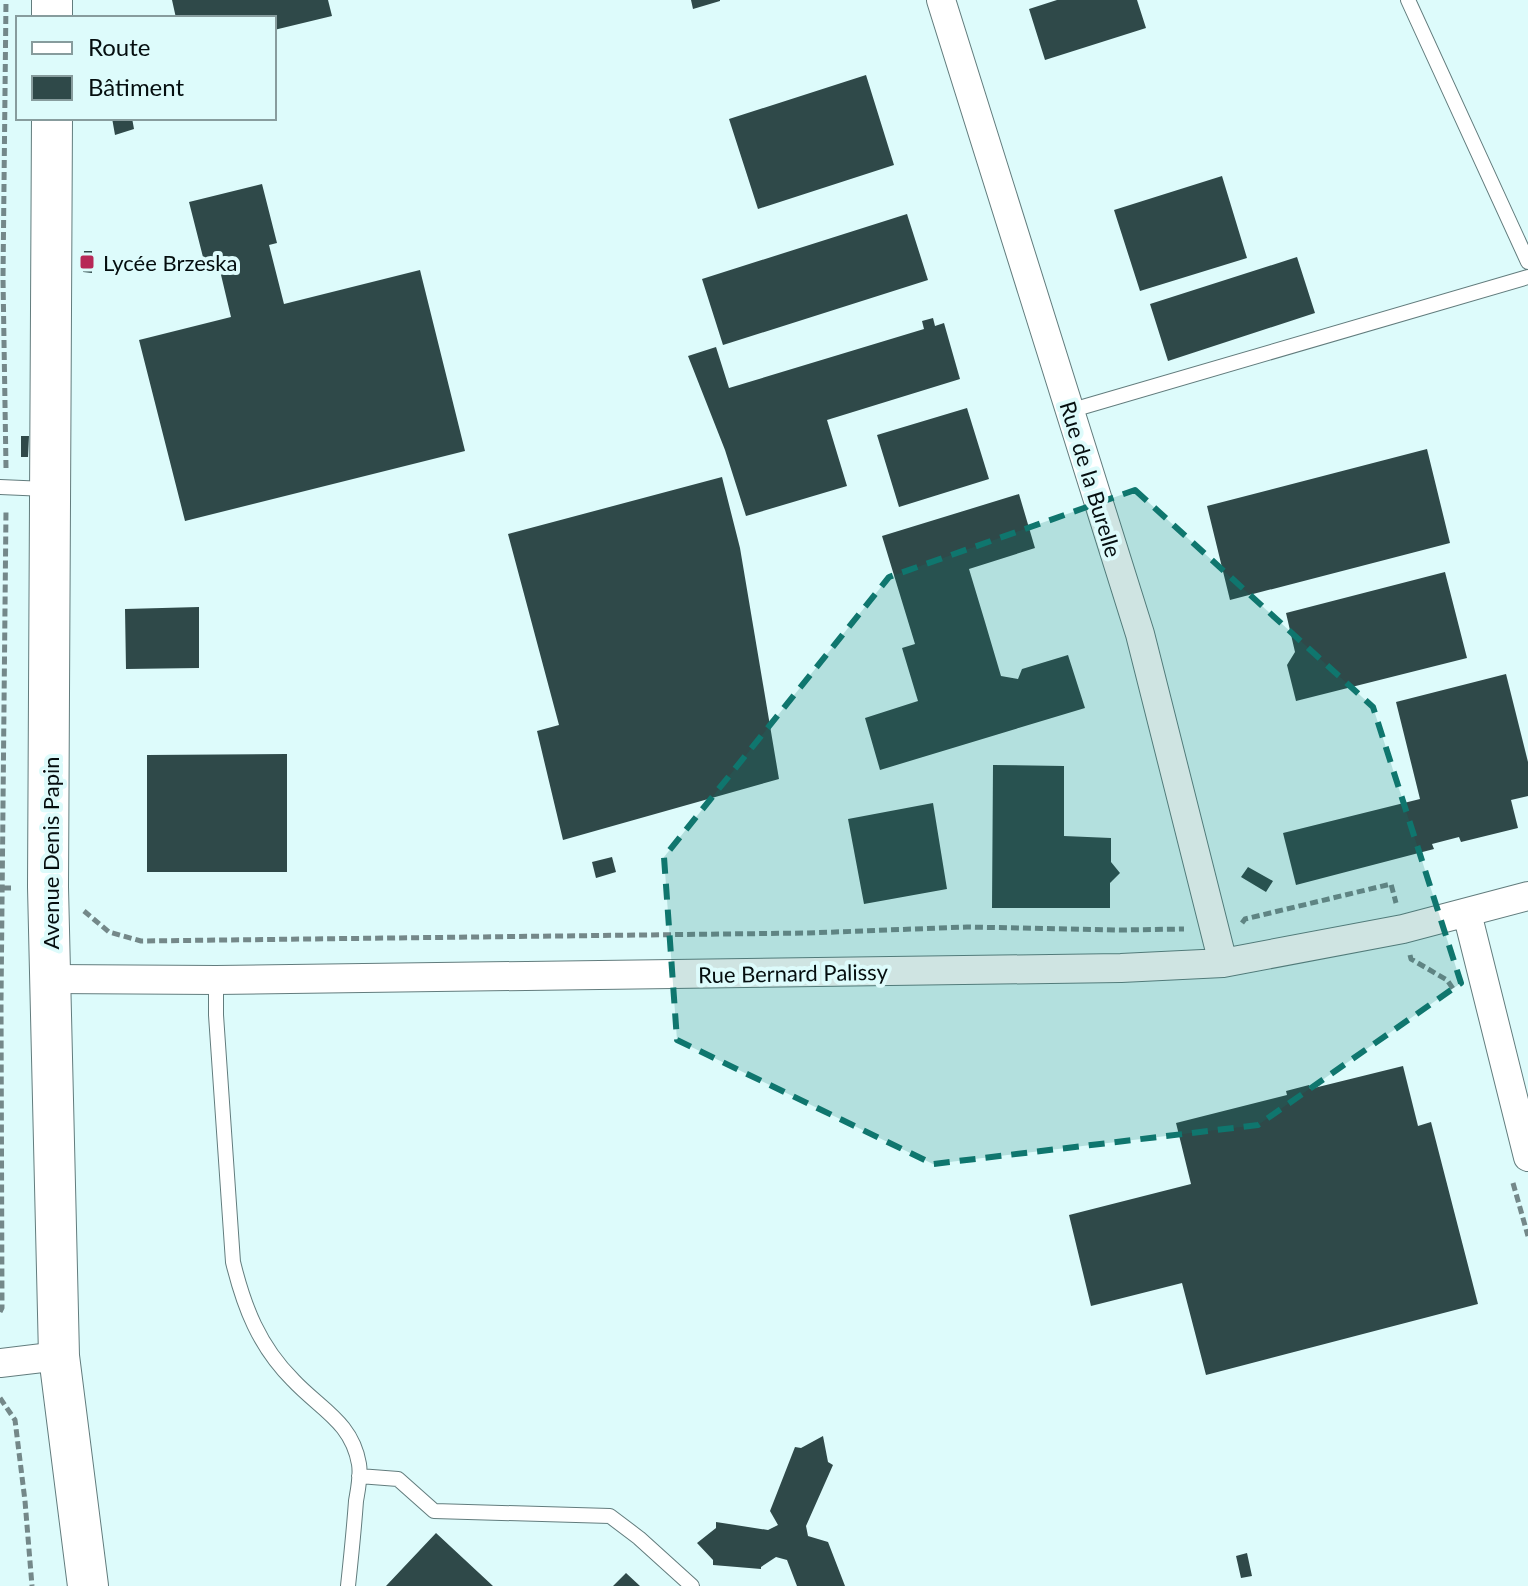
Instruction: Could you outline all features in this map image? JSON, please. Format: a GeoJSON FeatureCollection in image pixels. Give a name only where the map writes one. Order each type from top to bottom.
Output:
{"type":"FeatureCollection","features":[{"type":"Feature","properties":{"kind":"main road","name":"Avenue Denis Papin"},"geometry":{"type":"LineString","coordinates":[[52,120],[48,887],[59,1356],[88,1586]]}},
{"type":"Feature","properties":{"kind":"street","name":"Rue de la Burelle"},"geometry":{"type":"LineString","coordinates":[[941,0],[1140,634],[1223,963]]}},
{"type":"Feature","properties":{"kind":"street","name":"Rue Bernard Palissy"},"geometry":{"type":"LineString","coordinates":[[51,979],[216,980],[1121,968],[1223,963],[1403,929],[1528,896]]}},
{"type":"Feature","properties":{"kind":"street"},"geometry":{"type":"LineString","coordinates":[[1467,913],[1528,1157]]}},
{"type":"Feature","properties":{"kind":"street"},"geometry":{"type":"LineString","coordinates":[[0,1363],[59,1356]]}},
{"type":"Feature","properties":{"kind":"lane"},"geometry":{"type":"LineString","coordinates":[[1408,0],[1528,262]]}},
{"type":"Feature","properties":{"kind":"lane"},"geometry":{"type":"LineString","coordinates":[[1069,411],[1528,277]]}},
{"type":"Feature","properties":{"kind":"lane"},"geometry":{"type":"LineString","coordinates":[[3,487],[50,490]]}},
{"type":"Feature","properties":{"kind":"lane"},"geometry":{"type":"LineString","coordinates":[[216,980],[233,1262],[242,1297],[272,1355],[292,1380],[351,1437],[360,1467],[348,1586]]}},
{"type":"Feature","properties":{"kind":"lane"},"geometry":{"type":"LineString","coordinates":[[359,1476],[398,1479],[434,1511],[610,1516],[692,1586]]}},
{"type":"Feature","properties":{"kind":"path"},"geometry":{"type":"LineString","coordinates":[[0,1312],[6,0]]}},
{"type":"Feature","properties":{"kind":"path","name":"Rue Bernard Palissy"},"geometry":{"type":"LineString","coordinates":[[78,902],[109,932],[141,941],[808,933],[967,927],[1121,930],[1184,927],[1187,933],[1241,925],[1245,919],[1391,884]]}},
{"type":"Feature","properties":{"kind":"path"},"geometry":{"type":"LineString","coordinates":[[0,1398],[15,1420],[32,1586]]}},
{"type":"Feature","properties":{"kind":"highlighted area"},"geometry":{"type":"Polygon","coordinates":[[[1135,490],[1373,707],[1461,983],[1258,1125],[933,1164],[677,1040],[664,857],[889,577],[1135,490]]]}},
{"type":"Feature","properties":{"kind":"building"},"geometry":{"type":"Polygon","coordinates":[[[172,0],[328,0],[332,16],[276,30],[276,16],[176,16],[172,0]]]}},
{"type":"Feature","properties":{"kind":"building"},"geometry":{"type":"Polygon","coordinates":[[[691,0],[720,0],[720,1],[693,9],[691,0]]]}},
{"type":"Feature","properties":{"kind":"building"},"geometry":{"type":"Polygon","coordinates":[[[1057,0],[1137,0],[1146,28],[1045,60],[1029,9],[1057,0]]]}},
{"type":"Feature","properties":{"kind":"building"},"geometry":{"type":"Polygon","coordinates":[[[866,75],[894,165],[758,209],[729,119],[866,75]]]}},
{"type":"Feature","properties":{"kind":"building"},"geometry":{"type":"Polygon","coordinates":[[[112,120],[132,120],[134,129],[115,135],[112,120]]]}},
{"type":"Feature","properties":{"kind":"building"},"geometry":{"type":"Polygon","coordinates":[[[1222,176],[1247,258],[1140,291],[1114,210],[1222,176]]]}},
{"type":"Feature","properties":{"kind":"building"},"geometry":{"type":"Polygon","coordinates":[[[262,184],[277,243],[269,245],[284,304],[420,270],[465,451],[185,521],[139,340],[231,317],[217,258],[204,261],[189,202],[262,184]]]}},
{"type":"Feature","properties":{"kind":"building"},"geometry":{"type":"Polygon","coordinates":[[[907,214],[928,280],[723,345],[702,279],[907,214]]]}},
{"type":"Feature","properties":{"kind":"building"},"geometry":{"type":"Polygon","coordinates":[[[84,251],[92,251],[92,273],[83,272],[84,251]]]}},
{"type":"Feature","properties":{"kind":"building"},"geometry":{"type":"Polygon","coordinates":[[[1297,257],[1315,313],[1168,361],[1150,304],[1297,257]]]}},
{"type":"Feature","properties":{"kind":"building"},"geometry":{"type":"Polygon","coordinates":[[[933,318],[935,326],[944,323],[960,379],[827,420],[847,486],[746,516],[725,450],[688,356],[716,347],[729,388],[924,329],[922,321],[933,318]]]}},
{"type":"Feature","properties":{"kind":"building"},"geometry":{"type":"Polygon","coordinates":[[[967,408],[989,479],[899,507],[877,435],[967,408]]]}},
{"type":"Feature","properties":{"kind":"building"},"geometry":{"type":"Polygon","coordinates":[[[21,436],[29,436],[28,457],[21,457],[21,436]]]}},
{"type":"Feature","properties":{"kind":"building"},"geometry":{"type":"Polygon","coordinates":[[[1427,449],[1450,543],[1230,600],[1207,506],[1427,449]]]}},
{"type":"Feature","properties":{"kind":"building"},"geometry":{"type":"Polygon","coordinates":[[[722,477],[740,548],[779,779],[563,840],[537,731],[559,725],[508,534],[722,477]]]}},
{"type":"Feature","properties":{"kind":"building"},"geometry":{"type":"Polygon","coordinates":[[[1019,494],[1035,548],[969,569],[1001,676],[1018,679],[1022,669],[1068,655],[1085,708],[880,770],[865,718],[918,701],[902,648],[915,644],[882,536],[1019,494]]]}},
{"type":"Feature","properties":{"kind":"building"},"geometry":{"type":"Polygon","coordinates":[[[1445,572],[1467,658],[1296,701],[1287,665],[1295,652],[1286,613],[1445,572]]]}},
{"type":"Feature","properties":{"kind":"building"},"geometry":{"type":"Polygon","coordinates":[[[199,607],[199,668],[126,669],[125,609],[199,607]]]}},
{"type":"Feature","properties":{"kind":"building"},"geometry":{"type":"Polygon","coordinates":[[[1506,674],[1528,762],[1528,796],[1511,800],[1518,828],[1461,842],[1459,837],[1432,844],[1434,849],[1296,885],[1283,833],[1420,799],[1396,702],[1506,674]]]}},
{"type":"Feature","properties":{"kind":"building"},"geometry":{"type":"Polygon","coordinates":[[[287,754],[287,872],[147,872],[147,755],[287,754]]]}},
{"type":"Feature","properties":{"kind":"building"},"geometry":{"type":"Polygon","coordinates":[[[993,765],[1064,766],[1064,836],[1111,838],[1111,862],[1120,873],[1110,883],[1110,908],[992,908],[993,765]]]}},
{"type":"Feature","properties":{"kind":"building"},"geometry":{"type":"Polygon","coordinates":[[[933,803],[947,889],[864,904],[848,819],[933,803]]]}},
{"type":"Feature","properties":{"kind":"building"},"geometry":{"type":"Polygon","coordinates":[[[612,857],[616,872],[596,878],[592,862],[612,857]]]}},
{"type":"Feature","properties":{"kind":"building"},"geometry":{"type":"Polygon","coordinates":[[[1248,867],[1273,881],[1266,892],[1241,877],[1248,867]]]}},
{"type":"Feature","properties":{"kind":"building"},"geometry":{"type":"Polygon","coordinates":[[[1403,1066],[1418,1126],[1431,1122],[1478,1304],[1206,1375],[1182,1283],[1091,1306],[1069,1215],[1191,1184],[1176,1123],[1287,1095],[1286,1091],[1309,1085],[1310,1089],[1403,1066]]]}},
{"type":"Feature","properties":{"kind":"building"},"geometry":{"type":"Polygon","coordinates":[[[823,1436],[828,1462],[833,1465],[806,1526],[808,1536],[828,1542],[845,1586],[797,1586],[787,1560],[776,1557],[761,1569],[713,1565],[713,1560],[697,1543],[716,1528],[716,1522],[768,1530],[778,1525],[770,1511],[795,1447],[801,1448],[823,1436]]]}},
{"type":"Feature","properties":{"kind":"building"},"geometry":{"type":"Polygon","coordinates":[[[436,1533],[493,1586],[386,1586],[436,1533]]]}},
{"type":"Feature","properties":{"kind":"building"},"geometry":{"type":"Polygon","coordinates":[[[1247,1553],[1252,1576],[1241,1578],[1236,1556],[1247,1553]]]}},
{"type":"Feature","properties":{"kind":"building"},"geometry":{"type":"Polygon","coordinates":[[[626,1573],[640,1586],[613,1586],[626,1573]]]}},
{"type":"Feature","properties":{"kind":"place","name":"Lycée Brzeska"},"geometry":{"type":"Point","coordinates":[87,262]}}]}
